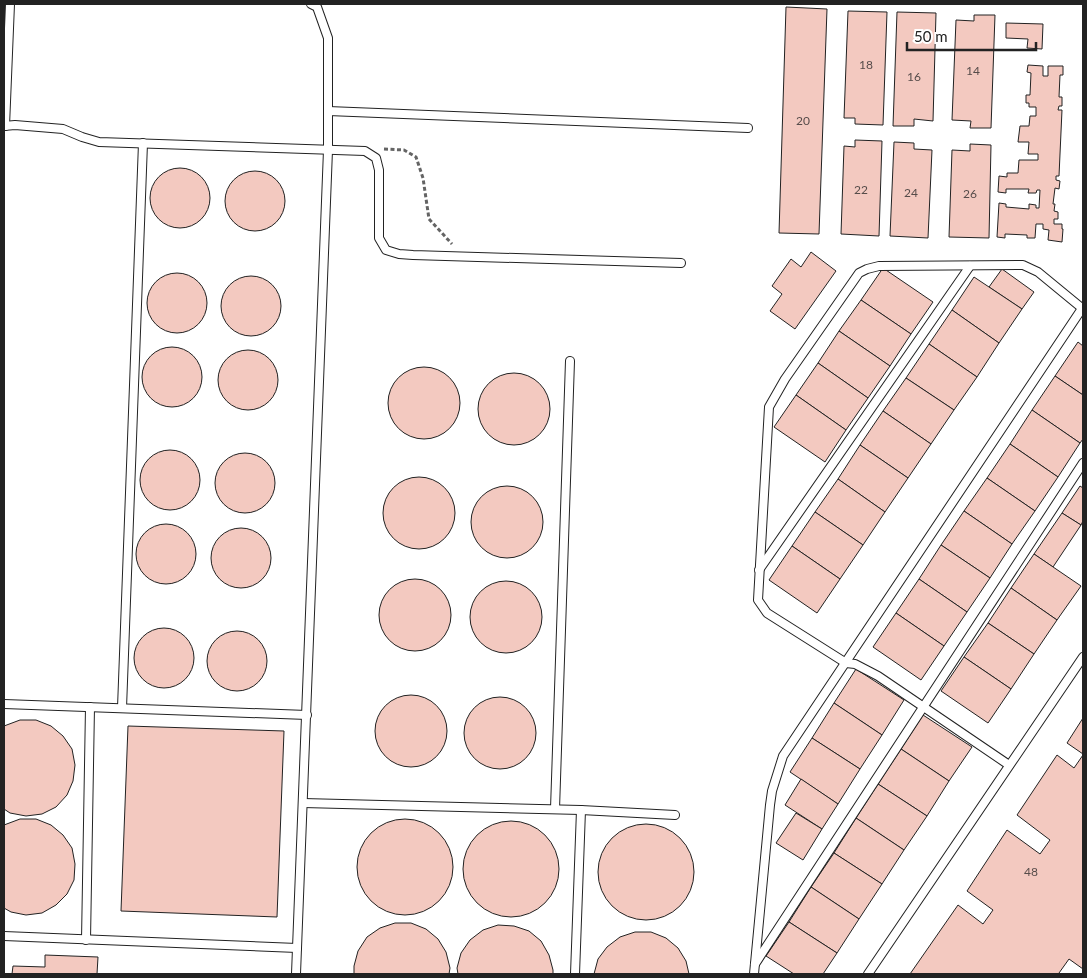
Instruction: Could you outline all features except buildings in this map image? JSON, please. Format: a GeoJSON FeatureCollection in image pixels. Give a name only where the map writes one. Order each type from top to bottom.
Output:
{"type":"FeatureCollection","features":[{"type":"Feature","properties":{"kind":"lane"},"geometry":{"type":"LineString","coordinates":[[10,4],[4,126],[15,125],[63,129],[99,142],[365,151],[376,158],[379,170],[379,238],[386,250],[399,254],[681,263]]}},
{"type":"Feature","properties":{"kind":"lane"},"geometry":{"type":"LineString","coordinates":[[296,974],[328,150],[328,38],[317,7],[311,4]]}},
{"type":"Feature","properties":{"kind":"lane"},"geometry":{"type":"LineString","coordinates":[[328,110],[748,128]]}},
{"type":"Feature","properties":{"kind":"lane"},"geometry":{"type":"LineString","coordinates":[[122,708],[143,143]]}},
{"type":"Feature","properties":{"kind":"lane"},"geometry":{"type":"LineString","coordinates":[[754,970],[772,791],[783,756],[846,663],[1083,308],[1038,272],[1023,265],[879,266],[867,269],[859,273],[785,379],[769,407],[758,600],[767,613],[846,663],[854,664],[869,671],[1009,765]]}},
{"type":"Feature","properties":{"kind":"lane"},"geometry":{"type":"LineString","coordinates":[[759,570],[970,266]]}},
{"type":"Feature","properties":{"kind":"lane"},"geometry":{"type":"LineString","coordinates":[[555,810],[570,361]]}},
{"type":"Feature","properties":{"kind":"lane"},"geometry":{"type":"LineString","coordinates":[[754,970],[1083,463]]}},
{"type":"Feature","properties":{"kind":"lane"},"geometry":{"type":"LineString","coordinates":[[868,974],[1083,657]]}},
{"type":"Feature","properties":{"kind":"lane"},"geometry":{"type":"LineString","coordinates":[[4,704],[307,715]]}},
{"type":"Feature","properties":{"kind":"lane"},"geometry":{"type":"LineString","coordinates":[[86,940],[90,707]]}},
{"type":"Feature","properties":{"kind":"lane"},"geometry":{"type":"LineString","coordinates":[[304,803],[674,814]]}},
{"type":"Feature","properties":{"kind":"lane"},"geometry":{"type":"LineString","coordinates":[[574,974],[580,810]]}},
{"type":"Feature","properties":{"kind":"lane"},"geometry":{"type":"LineString","coordinates":[[4,936],[297,948]]}},
{"type":"Feature","properties":{"kind":"path"},"geometry":{"type":"LineString","coordinates":[[379,149],[404,150],[416,157],[423,178],[430,219],[464,257]]}}]}
